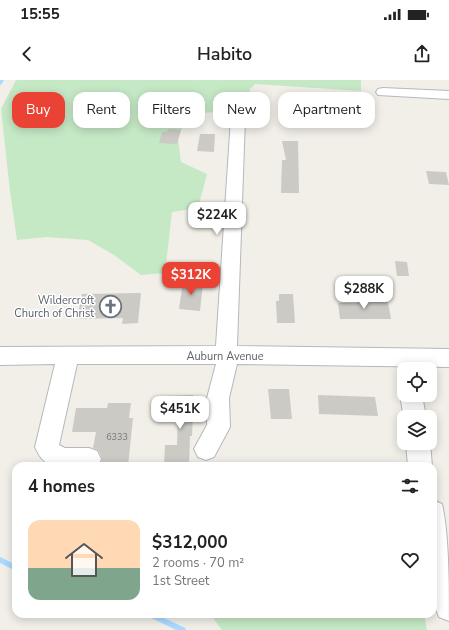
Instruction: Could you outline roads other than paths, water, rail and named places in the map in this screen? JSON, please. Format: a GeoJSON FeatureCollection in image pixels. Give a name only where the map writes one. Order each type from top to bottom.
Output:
{"type":"FeatureCollection","features":[{"type":"Feature","properties":{"kind":"street"},"geometry":{"type":"LineString","coordinates":[[383,92],[449,95]]}},
{"type":"Feature","properties":{"kind":"street"},"geometry":{"type":"LineString","coordinates":[[206,449],[219,427],[218,398],[227,355],[238,128]]}},
{"type":"Feature","properties":{"kind":"street","name":"Auburn Avenue"},"geometry":{"type":"LineString","coordinates":[[0,356],[227,355],[397,363]]}},
{"type":"Feature","properties":{"kind":"street"},"geometry":{"type":"LineString","coordinates":[[68,356],[47,447],[51,454],[60,459],[89,459]]}},
{"type":"Feature","properties":{"kind":"street","name":"Auburn Avenue"},"geometry":{"type":"LineString","coordinates":[[414,362],[449,358]]}},
{"type":"Feature","properties":{"kind":"street"},"geometry":{"type":"LineString","coordinates":[[419,450],[420,462]]}},
{"type":"Feature","properties":{"kind":"street"},"geometry":{"type":"LineString","coordinates":[[437,536],[449,607]]}},
{"type":"Feature","properties":{"kind":"waterway"},"geometry":{"type":"LineString","coordinates":[[0,560],[12,566]]}},
{"type":"Feature","properties":{"kind":"waterway"},"geometry":{"type":"LineString","coordinates":[[158,618],[183,630]]}},
{"type":"Feature","properties":{"kind":"place","name":"Wildercroft Church of Christ"},"geometry":{"type":"Point","coordinates":[110,306]}}]}
